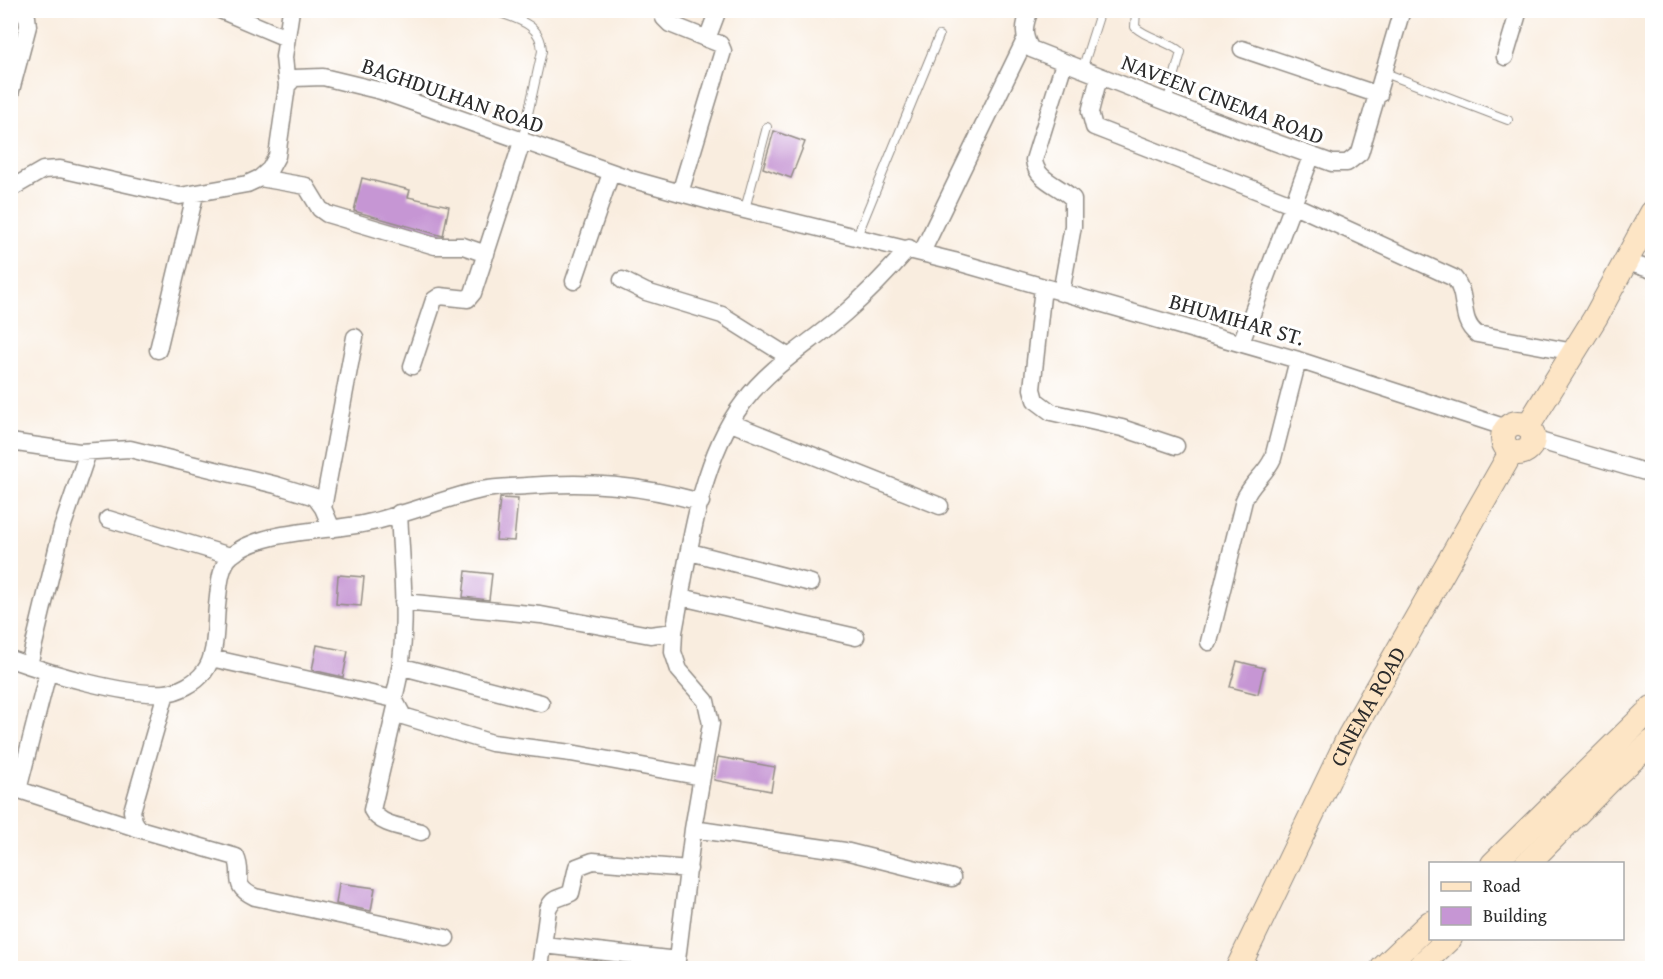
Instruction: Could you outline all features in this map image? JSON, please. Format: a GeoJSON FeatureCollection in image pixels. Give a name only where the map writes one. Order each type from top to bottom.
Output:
{"type":"FeatureCollection","features":[{"type":"Feature","properties":{"kind":"street"},"geometry":{"type":"LineString","coordinates":[[10,94],[28,26],[27,17],[22,10]]}},
{"type":"Feature","properties":{"kind":"street"},"geometry":{"type":"LineString","coordinates":[[220,10],[286,38]]}},
{"type":"Feature","properties":{"kind":"street"},"geometry":{"type":"LineString","coordinates":[[10,189],[44,170],[60,168],[163,194],[195,195],[247,184],[260,178],[270,169],[277,156],[287,86],[284,57],[291,10]]}},
{"type":"Feature","properties":{"kind":"street"},"geometry":{"type":"LineString","coordinates":[[662,10],[664,18],[670,24],[720,44],[723,51],[723,59],[680,193]]}},
{"type":"Feature","properties":{"kind":"street"},"geometry":{"type":"LineString","coordinates":[[707,39],[718,10]]}},
{"type":"Feature","properties":{"kind":"street"},"geometry":{"type":"LineString","coordinates":[[544,945],[677,964],[693,829],[711,723],[706,702],[679,670],[673,652],[674,632],[701,502],[716,453],[742,404],[758,384],[845,314],[915,250],[1028,44],[1024,28],[1030,10]]}},
{"type":"Feature","properties":{"kind":"street","name":"NAVEEN CINEMA ROAD"},"geometry":{"type":"LineString","coordinates":[[1028,44],[1099,77],[1311,157],[1332,163],[1347,163],[1360,153],[1379,95],[1402,10]]}},
{"type":"Feature","properties":{"kind":"street"},"geometry":{"type":"LineString","coordinates":[[1505,57],[1519,10]]}},
{"type":"Feature","properties":{"kind":"street"},"geometry":{"type":"LineString","coordinates":[[1242,49],[1379,95]]}},
{"type":"Feature","properties":{"kind":"street"},"geometry":{"type":"LineString","coordinates":[[1061,293],[1073,226],[1073,199],[1065,190],[1041,177],[1035,168],[1034,160],[1065,63]]}},
{"type":"Feature","properties":{"kind":"street","name":"BAGHDULHAN ROAD"},"geometry":{"type":"LineString","coordinates":[[287,86],[294,78],[323,77],[411,100],[522,142],[680,193],[954,261]]}},
{"type":"Feature","properties":{"kind":"street"},"geometry":{"type":"LineString","coordinates":[[1099,77],[1090,112],[1094,127],[1294,205],[1454,278],[1463,292],[1465,317],[1470,328],[1477,333],[1574,352]]}},
{"type":"Feature","properties":{"kind":"street"},"geometry":{"type":"LineString","coordinates":[[412,366],[434,300],[440,296],[468,299],[473,293],[522,142]]}},
{"type":"Feature","properties":{"kind":"street"},"geometry":{"type":"LineString","coordinates":[[1241,343],[1311,157]]}},
{"type":"Feature","properties":{"kind":"street"},"geometry":{"type":"LineString","coordinates":[[574,281],[611,172]]}},
{"type":"Feature","properties":{"kind":"street"},"geometry":{"type":"LineString","coordinates":[[260,178],[306,186],[320,209],[327,214],[435,246],[463,246],[486,254]]}},
{"type":"Feature","properties":{"kind":"street"},"geometry":{"type":"LineString","coordinates":[[158,350],[195,195]]}},
{"type":"Feature","properties":{"kind":"street"},"geometry":{"type":"LineString","coordinates":[[1523,431],[1574,352],[1653,213]]}},
{"type":"Feature","properties":{"kind":"street","name":"BHUMIHAR ST."},"geometry":{"type":"LineString","coordinates":[[954,261],[1298,360],[1653,474]]}},
{"type":"Feature","properties":{"kind":"street"},"geometry":{"type":"LineString","coordinates":[[1627,262],[1653,270]]}},
{"type":"Feature","properties":{"kind":"street"},"geometry":{"type":"LineString","coordinates":[[622,280],[646,292],[722,315],[789,357]]}},
{"type":"Feature","properties":{"kind":"street"},"geometry":{"type":"LineString","coordinates":[[1043,287],[1032,389],[1035,400],[1041,406],[1065,417],[1122,428],[1176,446]]}},
{"type":"Feature","properties":{"kind":"street"},"geometry":{"type":"LineString","coordinates":[[323,507],[355,337]]}},
{"type":"Feature","properties":{"kind":"street"},"geometry":{"type":"LineString","coordinates":[[1209,642],[1244,500],[1249,487],[1268,469],[1273,458],[1298,360]]}},
{"type":"Feature","properties":{"kind":"street"},"geometry":{"type":"LineString","coordinates":[[731,423],[940,506]]}},
{"type":"Feature","properties":{"kind":"street","name":"CINEMA ROAD"},"geometry":{"type":"LineString","coordinates":[[1238,969],[1349,737],[1512,451],[1504,442],[1523,431]]}},
{"type":"Feature","properties":{"kind":"street"},"geometry":{"type":"LineString","coordinates":[[10,442],[58,451],[88,452],[130,449],[151,452],[307,494],[315,497],[323,507],[332,529]]}},
{"type":"Feature","properties":{"kind":"street"},"geometry":{"type":"LineString","coordinates":[[29,666],[62,528],[88,452]]}},
{"type":"Feature","properties":{"kind":"street"},"geometry":{"type":"LineString","coordinates":[[10,659],[48,672],[112,686],[166,693],[193,683],[205,672],[211,658],[221,578],[230,556],[247,546],[273,537],[369,523],[483,490],[542,485],[609,484],[650,488],[701,502]]}},
{"type":"Feature","properties":{"kind":"street"},"geometry":{"type":"LineString","coordinates":[[399,513],[403,667],[372,810],[382,821],[421,832]]}},
{"type":"Feature","properties":{"kind":"street"},"geometry":{"type":"LineString","coordinates":[[108,519],[230,556]]}},
{"type":"Feature","properties":{"kind":"street"},"geometry":{"type":"LineString","coordinates":[[690,552],[811,583]]}},
{"type":"Feature","properties":{"kind":"street"},"geometry":{"type":"LineString","coordinates":[[681,597],[856,637]]}},
{"type":"Feature","properties":{"kind":"street"},"geometry":{"type":"LineString","coordinates":[[403,602],[541,615],[650,635],[674,632]]}},
{"type":"Feature","properties":{"kind":"street"},"geometry":{"type":"LineString","coordinates":[[211,658],[395,703],[404,716],[416,722],[492,744],[571,753],[702,777]]}},
{"type":"Feature","properties":{"kind":"street"},"geometry":{"type":"LineString","coordinates":[[403,667],[541,703]]}},
{"type":"Feature","properties":{"kind":"street"},"geometry":{"type":"LineString","coordinates":[[48,672],[14,789],[236,857],[239,863],[239,885],[244,892],[255,897],[446,938]]}},
{"type":"Feature","properties":{"kind":"street"},"geometry":{"type":"LineString","coordinates":[[140,829],[134,820],[132,811],[166,693]]}},
{"type":"Feature","properties":{"kind":"street"},"geometry":{"type":"LineString","coordinates":[[1494,862],[1653,708]]}},
{"type":"Feature","properties":{"kind":"street"},"geometry":{"type":"LineString","coordinates":[[1529,862],[1614,776],[1653,742]]}},
{"type":"Feature","properties":{"kind":"street"},"geometry":{"type":"LineString","coordinates":[[693,829],[845,851],[952,878]]}},
{"type":"Feature","properties":{"kind":"street"},"geometry":{"type":"LineString","coordinates":[[540,969],[551,902],[571,893],[577,867],[584,863],[689,869]]}},
{"type":"Feature","properties":{"kind":"street"},"geometry":{"type":"LineString","coordinates":[[1383,969],[1429,925]]}},
{"type":"Feature","properties":{"kind":"street"},"geometry":{"type":"LineString","coordinates":[[1418,969],[1449,940]]}},
{"type":"Feature","properties":{"kind":"lane"},"geometry":{"type":"LineString","coordinates":[[492,10],[527,24],[537,31],[542,40],[542,51],[522,142]]}},
{"type":"Feature","properties":{"kind":"lane"},"geometry":{"type":"LineString","coordinates":[[1082,70],[1101,10]]}},
{"type":"Feature","properties":{"kind":"lane"},"geometry":{"type":"LineString","coordinates":[[1136,10],[1135,27],[1142,33],[1174,46],[1182,52],[1167,103]]}},
{"type":"Feature","properties":{"kind":"lane"},"geometry":{"type":"LineString","coordinates":[[857,236],[939,36]]}},
{"type":"Feature","properties":{"kind":"lane"},"geometry":{"type":"LineString","coordinates":[[1384,73],[1508,120]]}},
{"type":"Feature","properties":{"kind":"lane"},"geometry":{"type":"LineString","coordinates":[[745,209],[767,128]]}},
{"type":"Feature","properties":{"kind":"building"},"geometry":{"type":"Polygon","coordinates":[[[774,131],[805,142],[791,178],[763,168],[774,131]]]}},
{"type":"Feature","properties":{"kind":"building"},"geometry":{"type":"Polygon","coordinates":[[[362,178],[410,190],[408,197],[449,206],[443,236],[354,211],[362,178]]]}},
{"type":"Feature","properties":{"kind":"building"},"geometry":{"type":"Polygon","coordinates":[[[500,498],[518,499],[514,541],[496,540],[500,498]]]}},
{"type":"Feature","properties":{"kind":"building"},"geometry":{"type":"Polygon","coordinates":[[[466,571],[492,574],[489,600],[463,597],[466,571]]]}},
{"type":"Feature","properties":{"kind":"building"},"geometry":{"type":"Polygon","coordinates":[[[338,575],[364,577],[361,606],[336,604],[338,575]]]}},
{"type":"Feature","properties":{"kind":"building"},"geometry":{"type":"Polygon","coordinates":[[[317,645],[348,651],[343,677],[312,670],[317,645]]]}},
{"type":"Feature","properties":{"kind":"building"},"geometry":{"type":"Polygon","coordinates":[[[1237,661],[1264,668],[1258,694],[1230,687],[1237,661]]]}},
{"type":"Feature","properties":{"kind":"building"},"geometry":{"type":"Polygon","coordinates":[[[718,757],[775,767],[771,791],[714,780],[718,757]]]}},
{"type":"Feature","properties":{"kind":"building"},"geometry":{"type":"Polygon","coordinates":[[[339,883],[375,888],[371,911],[336,904],[339,883]]]}}]}
